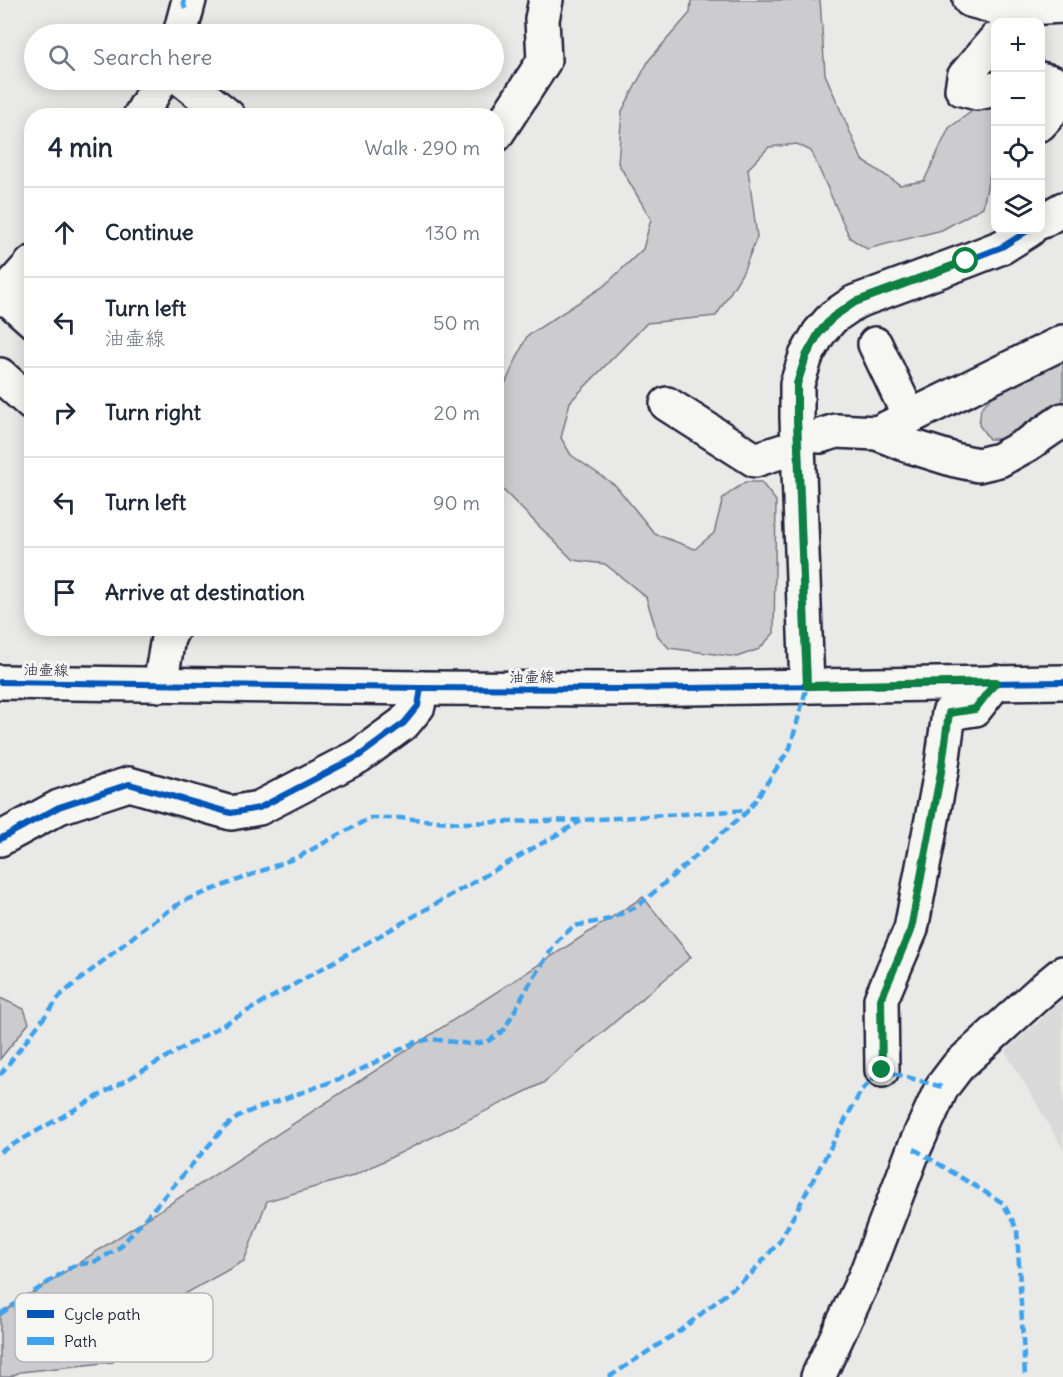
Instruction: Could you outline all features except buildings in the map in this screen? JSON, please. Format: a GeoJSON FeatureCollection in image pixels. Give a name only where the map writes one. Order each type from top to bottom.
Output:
{"type":"FeatureCollection","features":[{"type":"Feature","properties":{"kind":"street"},"geometry":{"type":"LineString","coordinates":[[183,24],[189,0]]}},
{"type":"Feature","properties":{"kind":"street"},"geometry":{"type":"LineString","coordinates":[[504,123],[544,61],[542,19],[546,0]]}},
{"type":"Feature","properties":{"kind":"street"},"geometry":{"type":"LineString","coordinates":[[970,0],[1013,18],[1026,8],[1063,6]]}},
{"type":"Feature","properties":{"kind":"street"},"geometry":{"type":"LineString","coordinates":[[991,45],[964,77],[962,89],[977,93],[991,90]]}},
{"type":"Feature","properties":{"kind":"street"},"geometry":{"type":"LineString","coordinates":[[1045,80],[1052,82],[1056,100],[1052,111],[1045,119]]}},
{"type":"Feature","properties":{"kind":"street"},"geometry":{"type":"LineString","coordinates":[[145,108],[155,90]]}},
{"type":"Feature","properties":{"kind":"street"},"geometry":{"type":"LineString","coordinates":[[196,90],[218,108]]}},
{"type":"Feature","properties":{"kind":"street"},"geometry":{"type":"LineString","coordinates":[[1045,219],[1063,208]]}},
{"type":"Feature","properties":{"kind":"street"},"geometry":{"type":"LineString","coordinates":[[807,686],[797,418],[797,384],[806,356],[819,333],[833,317],[855,302],[966,261],[1001,238]]}},
{"type":"Feature","properties":{"kind":"street"},"geometry":{"type":"LineString","coordinates":[[24,272],[2,297],[24,314]]}},
{"type":"Feature","properties":{"kind":"street"},"geometry":{"type":"LineString","coordinates":[[877,433],[1063,342]]}},
{"type":"Feature","properties":{"kind":"street"},"geometry":{"type":"LineString","coordinates":[[875,344],[909,416]]}},
{"type":"Feature","properties":{"kind":"street"},"geometry":{"type":"LineString","coordinates":[[0,375],[24,397]]}},
{"type":"Feature","properties":{"kind":"street"},"geometry":{"type":"LineString","coordinates":[[667,404],[755,460],[783,452]]}},
{"type":"Feature","properties":{"kind":"street"},"geometry":{"type":"LineString","coordinates":[[820,436],[836,431],[877,433],[907,445],[978,465],[999,460],[1028,444],[1063,420]]}},
{"type":"Feature","properties":{"kind":"street"},"geometry":{"type":"LineString","coordinates":[[160,685],[169,636]]}},
{"type":"Feature","properties":{"kind":"street","name":"油壷線"},"geometry":{"type":"LineString","coordinates":[[0,682],[623,689],[1063,682]]}},
{"type":"Feature","properties":{"kind":"street"},"geometry":{"type":"LineString","coordinates":[[882,1070],[881,999],[911,929],[941,772],[949,713],[975,709],[996,682]]}},
{"type":"Feature","properties":{"kind":"street"},"geometry":{"type":"LineString","coordinates":[[0,839],[58,807],[129,784],[231,813],[259,808],[359,756],[404,723],[418,706],[421,688]]}},
{"type":"Feature","properties":{"kind":"street"},"geometry":{"type":"LineString","coordinates":[[818,1377],[865,1277],[914,1149],[942,1087],[958,1066],[1063,973]]}},
{"type":"Feature","properties":{"kind":"shaded area"},"geometry":{"type":"Polygon","coordinates":[[[691,0],[820,0],[825,74],[862,160],[900,185],[924,181],[949,128],[975,109],[991,106],[991,168],[983,207],[942,230],[867,249],[850,238],[811,151],[797,144],[769,147],[748,169],[757,237],[743,272],[716,316],[647,323],[570,402],[561,438],[571,455],[616,486],[655,534],[695,549],[714,533],[723,498],[745,482],[761,482],[776,501],[774,633],[759,649],[737,657],[669,648],[658,636],[646,597],[605,564],[573,560],[504,491],[504,386],[527,336],[604,286],[643,249],[651,219],[618,163],[622,111],[649,60],[690,13],[691,0]]]}},
{"type":"Feature","properties":{"kind":"shaded area"},"geometry":{"type":"Polygon","coordinates":[[[1063,355],[1063,406],[1007,439],[989,439],[979,425],[981,408],[1000,389],[1063,355]]]}},
{"type":"Feature","properties":{"kind":"shaded area"},"geometry":{"type":"Polygon","coordinates":[[[643,897],[691,957],[543,1083],[353,1176],[267,1201],[244,1261],[187,1293],[32,1293],[643,897]]]}},
{"type":"Feature","properties":{"kind":"shaded area"},"geometry":{"type":"Polygon","coordinates":[[[0,998],[24,1009],[29,1023],[0,1059],[0,998]]]}},
{"type":"Feature","properties":{"kind":"shaded area"},"geometry":{"type":"Polygon","coordinates":[[[1063,999],[1063,1149],[1005,1051],[1063,999]]]}},
{"type":"Feature","properties":{"kind":"shaded area"},"geometry":{"type":"Polygon","coordinates":[[[15,1304],[15,1362],[113,1362],[20,1372],[10,1377],[0,1377],[0,1314],[15,1304]]]}},
{"type":"Feature","properties":{"kind":"marked path"},"geometry":{"type":"LineString","coordinates":[[183,0],[186,12]]}},
{"type":"Feature","properties":{"kind":"marked path"},"geometry":{"type":"LineString","coordinates":[[32,1293],[73,1266],[97,1261],[120,1247],[224,1128],[242,1114],[350,1075],[413,1043],[431,1039],[470,1044],[487,1042],[504,1030],[557,941],[574,926],[610,919],[638,906],[749,810],[790,748],[807,686]]}},
{"type":"Feature","properties":{"kind":"marked path"},"geometry":{"type":"LineString","coordinates":[[0,1075],[62,994],[149,924],[183,901],[298,857],[370,818],[461,823],[583,820],[749,810]]}},
{"type":"Feature","properties":{"kind":"marked path"},"geometry":{"type":"LineString","coordinates":[[0,1152],[581,821]]}},
{"type":"Feature","properties":{"kind":"marked path"},"geometry":{"type":"LineString","coordinates":[[609,1377],[681,1330],[752,1273],[780,1241],[861,1091],[882,1070],[942,1087]]}},
{"type":"Feature","properties":{"kind":"marked path"},"geometry":{"type":"LineString","coordinates":[[914,1149],[1003,1203],[1017,1229],[1025,1377]]}},
{"type":"Feature","properties":{"kind":"marked path"},"geometry":{"type":"LineString","coordinates":[[0,1314],[15,1304]]}},
{"type":"Feature","properties":{"kind":"cycle path"},"geometry":{"type":"LineString","coordinates":[[807,686],[797,418],[797,384],[806,356],[819,333],[833,317],[855,302],[1002,247],[1023,234]]}},
{"type":"Feature","properties":{"kind":"cycle path"},"geometry":{"type":"LineString","coordinates":[[0,682],[623,689],[1063,682]]}},
{"type":"Feature","properties":{"kind":"cycle path"},"geometry":{"type":"LineString","coordinates":[[0,839],[59,807],[129,784],[231,813],[259,808],[359,756],[404,723],[418,706],[421,688]]}},
{"type":"Feature","properties":{"kind":"route"},"geometry":{"type":"LineString","coordinates":[[882,1070],[881,999],[911,929],[941,772],[949,713],[975,709],[996,682],[807,686],[798,474],[797,384],[806,356],[819,333],[833,317],[855,302],[966,261]]}}]}
